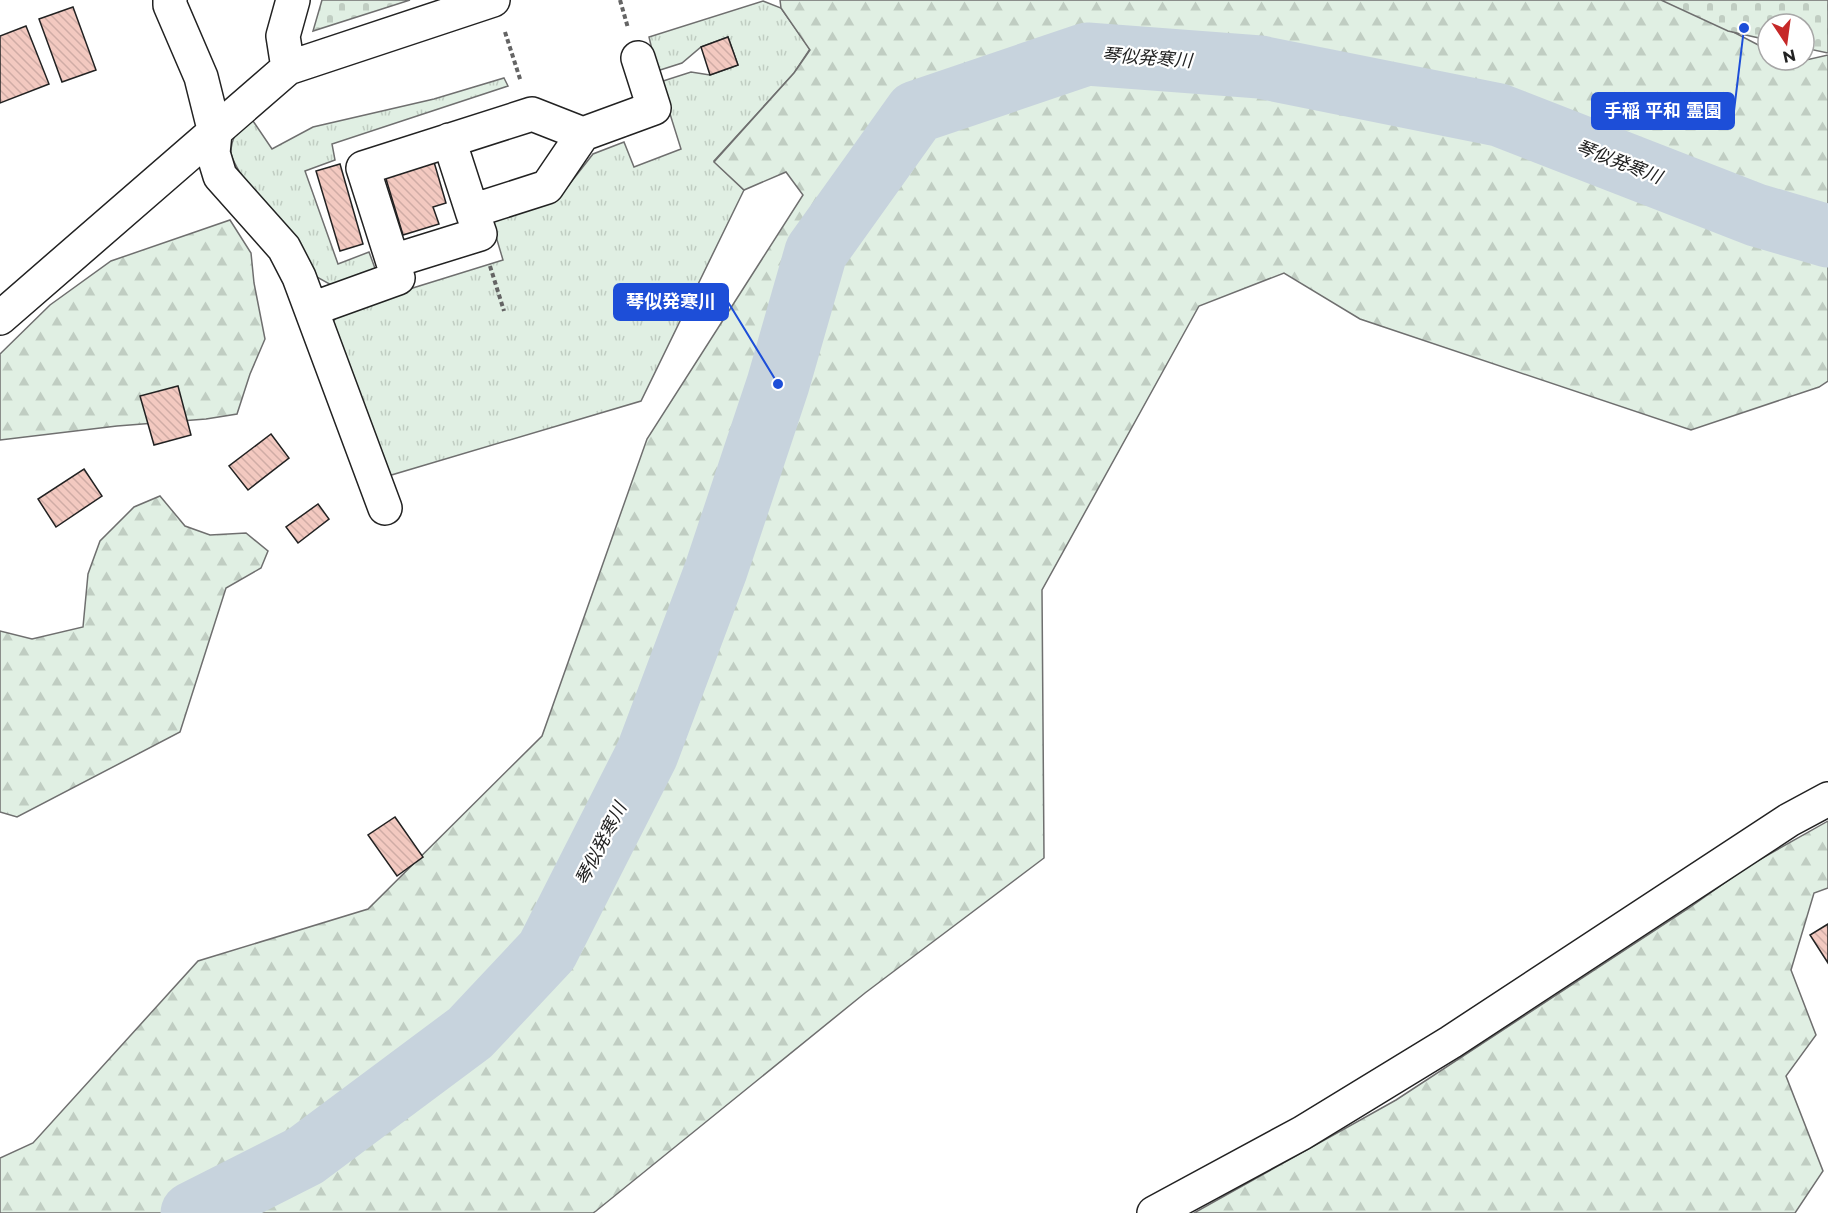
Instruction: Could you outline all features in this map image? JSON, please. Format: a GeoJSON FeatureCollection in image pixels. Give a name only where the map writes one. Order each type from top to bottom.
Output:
{"type":"FeatureCollection","features":[{"type":"Feature","properties":{"kind":"street"},"geometry":{"type":"LineString","coordinates":[[170,0],[170,5],[201,77],[215,133],[213,153],[220,176],[284,248],[299,277],[385,508]]}},
{"type":"Feature","properties":{"kind":"street"},"geometry":{"type":"LineString","coordinates":[[288,68],[283,36],[293,0]]}},
{"type":"Feature","properties":{"kind":"street"},"geometry":{"type":"LineString","coordinates":[[0,318],[288,68],[498,12]]}},
{"type":"Feature","properties":{"kind":"street"},"geometry":{"type":"LineString","coordinates":[[472,211],[547,188],[583,134],[654,108],[633,44]]}},
{"type":"Feature","properties":{"kind":"street"},"geometry":{"type":"LineString","coordinates":[[312,309],[398,278],[363,168],[531,114],[583,134]]}},
{"type":"Feature","properties":{"kind":"street"},"geometry":{"type":"LineString","coordinates":[[393,261],[480,234],[449,140]]}},
{"type":"Feature","properties":{"kind":"street"},"geometry":{"type":"LineString","coordinates":[[1154,1213],[1302,1133],[1441,1048],[1789,820],[1828,799]]}},
{"type":"Feature","properties":{"kind":"path"},"geometry":{"type":"LineString","coordinates":[[620,0],[633,44]]}},
{"type":"Feature","properties":{"kind":"path"},"geometry":{"type":"LineString","coordinates":[[498,12],[519,74]]}},
{"type":"Feature","properties":{"kind":"path"},"geometry":{"type":"LineString","coordinates":[[490,268],[504,311]]}},
{"type":"Feature","properties":{"kind":"green space"},"geometry":{"type":"Polygon","coordinates":[[[322,0],[410,0],[313,31],[322,0]]]}},
{"type":"Feature","properties":{"kind":"green space"},"geometry":{"type":"Polygon","coordinates":[[[780,0],[1672,0],[1756,44],[1756,72],[1816,72],[1816,58],[1828,55],[1828,381],[1819,387],[1691,430],[1360,319],[1284,273],[1199,306],[1042,590],[1044,858],[865,993],[596,1211],[593,1213],[0,1213],[0,1158],[33,1143],[198,961],[368,909],[542,736],[647,439],[803,195],[786,172],[744,190],[714,162],[794,73],[810,50],[781,8],[780,0]]]}},
{"type":"Feature","properties":{"kind":"green space"},"geometry":{"type":"Polygon","coordinates":[[[1661,0],[1828,0],[1828,53],[1816,50],[1816,12],[1756,12],[1756,37],[1728,31],[1661,0]]]}},
{"type":"Feature","properties":{"kind":"green space"},"geometry":{"type":"Polygon","coordinates":[[[763,1],[781,8],[810,49],[794,73],[714,161],[744,190],[641,401],[388,476],[332,323],[342,310],[503,260],[492,223],[498,217],[560,196],[593,154],[624,142],[634,167],[681,149],[660,82],[691,72],[710,75],[738,65],[728,37],[701,47],[682,63],[657,71],[649,37],[763,1]]]}},
{"type":"Feature","properties":{"kind":"green space"},"geometry":{"type":"Polygon","coordinates":[[[504,78],[508,86],[332,144],[335,160],[305,171],[338,264],[369,252],[376,271],[333,286],[315,276],[282,233],[242,176],[231,152],[234,137],[249,115],[272,149],[313,127],[434,99],[504,78]]]}},
{"type":"Feature","properties":{"kind":"green space"},"geometry":{"type":"Polygon","coordinates":[[[230,220],[251,253],[254,283],[265,339],[250,374],[237,414],[0,440],[0,354],[50,305],[111,261],[230,220]]]}},
{"type":"Feature","properties":{"kind":"green space"},"geometry":{"type":"Polygon","coordinates":[[[160,496],[185,526],[210,535],[246,533],[268,551],[261,568],[226,588],[180,732],[17,817],[0,812],[0,631],[32,639],[83,627],[88,574],[100,541],[134,507],[160,496]]]}},
{"type":"Feature","properties":{"kind":"green space"},"geometry":{"type":"Polygon","coordinates":[[[1828,821],[1828,888],[1814,893],[1791,970],[1816,1035],[1786,1076],[1823,1171],[1795,1213],[1194,1213],[1396,1100],[1689,908],[1750,865],[1828,821]]]}},
{"type":"Feature","properties":{"kind":"building"},"geometry":{"type":"Polygon","coordinates":[[[73,7],[96,70],[62,82],[39,19],[73,7]]]}},
{"type":"Feature","properties":{"kind":"building"},"geometry":{"type":"Polygon","coordinates":[[[26,26],[49,84],[0,103],[0,36],[26,26]]]}},
{"type":"Feature","properties":{"kind":"building"},"geometry":{"type":"Polygon","coordinates":[[[728,37],[738,65],[710,75],[701,47],[728,37]]]}},
{"type":"Feature","properties":{"kind":"building"},"geometry":{"type":"Polygon","coordinates":[[[432,155],[446,203],[433,207],[439,224],[403,235],[383,169],[432,155]]]}},
{"type":"Feature","properties":{"kind":"building"},"geometry":{"type":"Polygon","coordinates":[[[340,164],[363,244],[340,251],[316,171],[340,164]]]}},
{"type":"Feature","properties":{"kind":"building"},"geometry":{"type":"Polygon","coordinates":[[[178,386],[191,435],[154,445],[140,396],[178,386]]]}},
{"type":"Feature","properties":{"kind":"building"},"geometry":{"type":"Polygon","coordinates":[[[271,434],[289,458],[248,490],[229,466],[271,434]]]}},
{"type":"Feature","properties":{"kind":"building"},"geometry":{"type":"Polygon","coordinates":[[[84,469],[102,496],[56,527],[38,499],[84,469]]]}},
{"type":"Feature","properties":{"kind":"building"},"geometry":{"type":"Polygon","coordinates":[[[318,504],[329,519],[298,543],[286,527],[318,504]]]}},
{"type":"Feature","properties":{"kind":"building"},"geometry":{"type":"Polygon","coordinates":[[[395,817],[423,857],[397,876],[368,835],[395,817]]]}},
{"type":"Feature","properties":{"kind":"building"},"geometry":{"type":"Polygon","coordinates":[[[1828,924],[1828,963],[1810,935],[1828,924]]]}},
{"type":"Feature","properties":{"kind":"waterway","name":"琴似発寒川"},"geometry":{"type":"LineString","coordinates":[[192,1213],[305,1156],[470,1033],[547,951],[647,754],[716,570],[778,384],[816,252],[916,112],[1087,54],[1260,67],[1499,115],[1756,215],[1828,236]]}},
{"type":"Feature","properties":{"kind":"place","name":"手稲 平和 霊園"},"geometry":{"type":"Point","coordinates":[1744,28]}},
{"type":"Feature","properties":{"kind":"place","name":"琴似発寒川"},"geometry":{"type":"Point","coordinates":[778,384]}}]}
